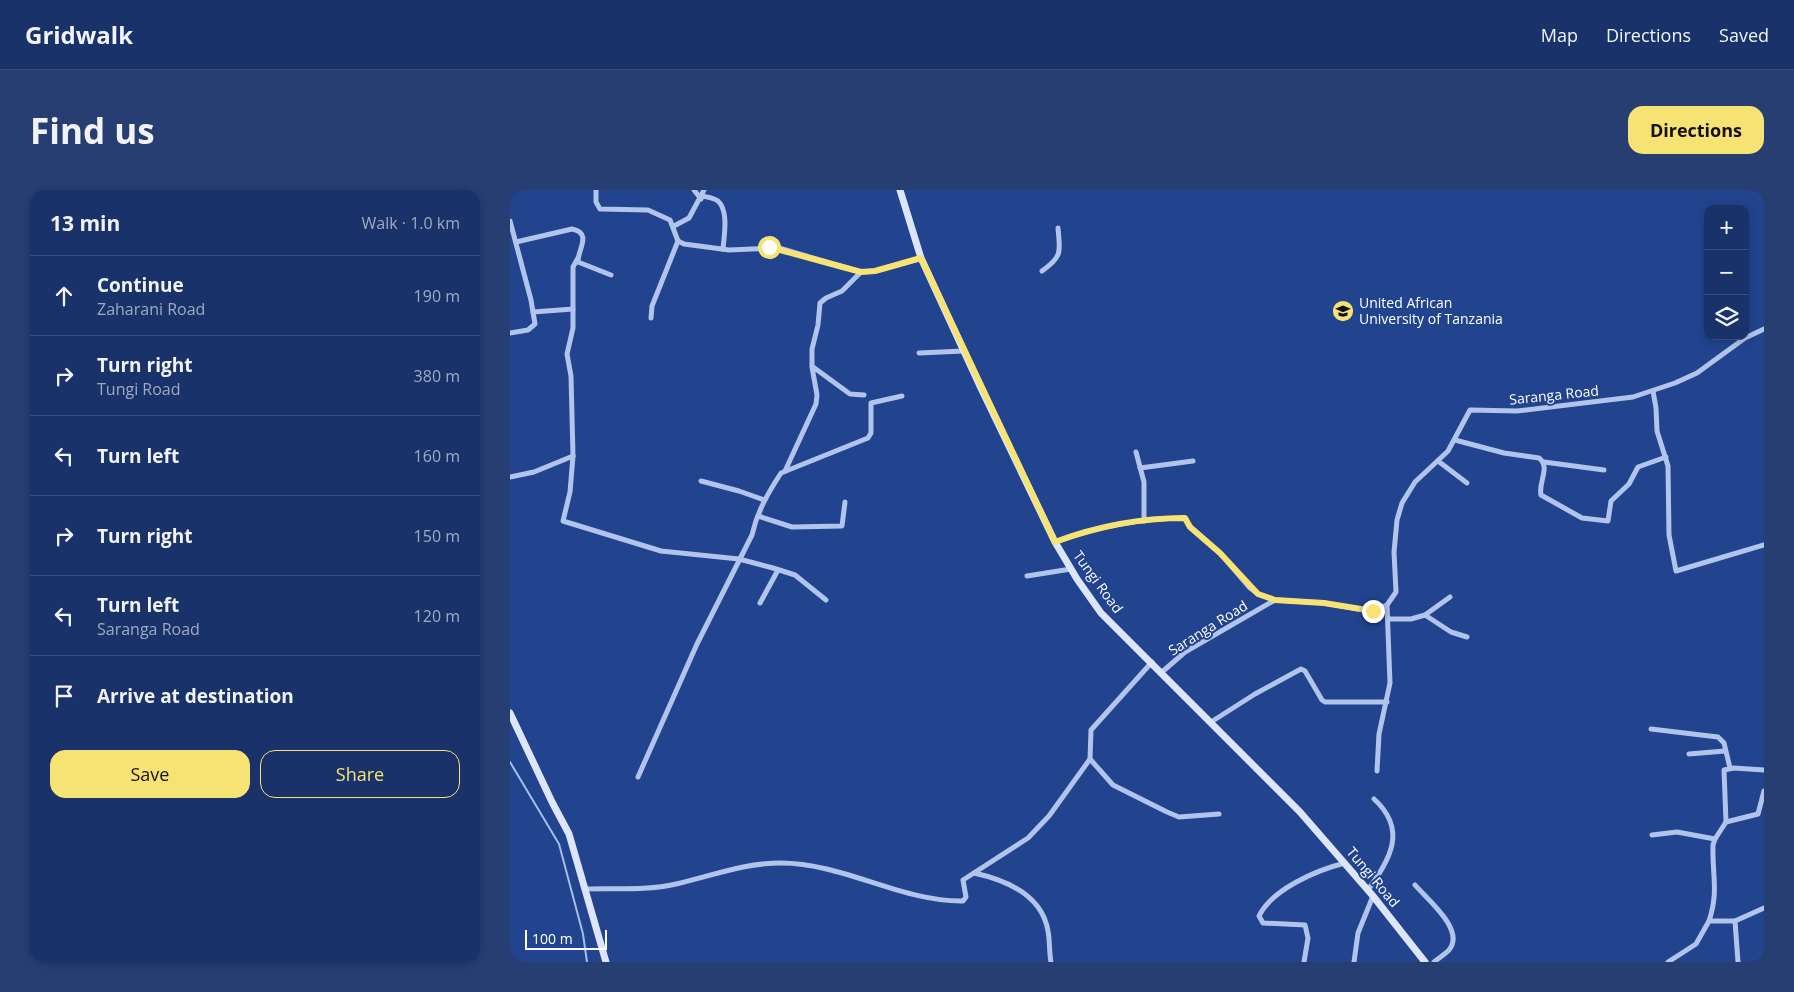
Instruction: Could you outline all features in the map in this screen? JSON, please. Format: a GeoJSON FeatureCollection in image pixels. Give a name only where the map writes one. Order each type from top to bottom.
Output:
{"type":"FeatureCollection","features":[{"type":"Feature","properties":{"kind":"main road","name":"Tungi Road"},"geometry":{"type":"LineString","coordinates":[[900,190],[921,258],[1055,542],[1071,569],[1101,613],[1300,812],[1371,893],[1425,962]]}},
{"type":"Feature","properties":{"kind":"main road"},"geometry":{"type":"LineString","coordinates":[[510,713],[569,834],[606,962]]}},
{"type":"Feature","properties":{"kind":"street"},"geometry":{"type":"LineString","coordinates":[[596,190],[598,206],[603,210],[651,210],[668,218],[674,226],[678,241],[652,306],[651,318]]}},
{"type":"Feature","properties":{"kind":"street"},"geometry":{"type":"LineString","coordinates":[[694,190],[717,200],[722,208],[724,220],[723,249]]}},
{"type":"Feature","properties":{"kind":"street"},"geometry":{"type":"LineString","coordinates":[[674,226],[690,218],[702,195]]}},
{"type":"Feature","properties":{"kind":"street"},"geometry":{"type":"LineString","coordinates":[[510,221],[536,324],[532,327],[510,333]]}},
{"type":"Feature","properties":{"kind":"street"},"geometry":{"type":"LineString","coordinates":[[1042,271],[1056,261],[1060,253],[1058,228]]}},
{"type":"Feature","properties":{"kind":"street"},"geometry":{"type":"LineString","coordinates":[[516,242],[574,230],[579,232],[584,239],[583,246],[573,268],[573,328],[567,354],[570,376],[573,456],[570,492],[563,520],[661,551],[739,559],[795,575],[826,600]]}},
{"type":"Feature","properties":{"kind":"street"},"geometry":{"type":"LineString","coordinates":[[678,241],[684,244],[723,249],[778,248],[861,272],[875,271],[921,258]]}},
{"type":"Feature","properties":{"kind":"street"},"geometry":{"type":"LineString","coordinates":[[578,258],[579,263],[612,275]]}},
{"type":"Feature","properties":{"kind":"street"},"geometry":{"type":"LineString","coordinates":[[784,472],[816,404],[817,388],[812,367],[812,346],[818,325],[820,303],[826,298],[842,291],[861,272]]}},
{"type":"Feature","properties":{"kind":"street"},"geometry":{"type":"LineString","coordinates":[[533,312],[573,309]]}},
{"type":"Feature","properties":{"kind":"street","name":"Saranga Road"},"geometry":{"type":"LineString","coordinates":[[1387,605],[1396,592],[1394,552],[1399,512],[1415,482],[1438,462],[1455,440],[1470,410],[1517,411],[1620,399],[1652,391],[1697,373],[1745,338],[1764,329]]}},
{"type":"Feature","properties":{"kind":"street"},"geometry":{"type":"LineString","coordinates":[[919,354],[964,351]]}},
{"type":"Feature","properties":{"kind":"street"},"geometry":{"type":"LineString","coordinates":[[812,367],[850,394],[864,395]]}},
{"type":"Feature","properties":{"kind":"street"},"geometry":{"type":"LineString","coordinates":[[1652,391],[1656,408],[1657,431],[1666,457],[1669,535],[1676,571],[1764,545]]}},
{"type":"Feature","properties":{"kind":"street"},"geometry":{"type":"LineString","coordinates":[[638,777],[697,644],[739,559],[764,500],[780,473],[868,438],[871,433],[871,403],[902,396]]}},
{"type":"Feature","properties":{"kind":"street"},"geometry":{"type":"LineString","coordinates":[[1455,440],[1504,453],[1537,457],[1544,462],[1604,470]]}},
{"type":"Feature","properties":{"kind":"street"},"geometry":{"type":"LineString","coordinates":[[1136,452],[1144,482],[1144,521]]}},
{"type":"Feature","properties":{"kind":"street"},"geometry":{"type":"LineString","coordinates":[[510,477],[534,472],[573,456]]}},
{"type":"Feature","properties":{"kind":"street"},"geometry":{"type":"LineString","coordinates":[[1544,462],[1540,494],[1582,518],[1608,521],[1612,501],[1629,484],[1638,467],[1666,457]]}},
{"type":"Feature","properties":{"kind":"street"},"geometry":{"type":"LineString","coordinates":[[1140,468],[1193,461]]}},
{"type":"Feature","properties":{"kind":"street"},"geometry":{"type":"LineString","coordinates":[[1438,462],[1467,483]]}},
{"type":"Feature","properties":{"kind":"street"},"geometry":{"type":"LineString","coordinates":[[701,481],[764,500]]}},
{"type":"Feature","properties":{"kind":"street"},"geometry":{"type":"LineString","coordinates":[[758,516],[792,527],[842,526],[845,502]]}},
{"type":"Feature","properties":{"kind":"street"},"geometry":{"type":"LineString","coordinates":[[1055,542],[1108,526],[1185,518],[1190,527],[1224,557],[1250,588],[1258,594],[1275,600],[1324,603],[1370,611],[1387,605],[1390,683],[1379,734],[1377,771]]}},
{"type":"Feature","properties":{"kind":"street"},"geometry":{"type":"LineString","coordinates":[[1027,576],[1071,569]]}},
{"type":"Feature","properties":{"kind":"street"},"geometry":{"type":"LineString","coordinates":[[760,603],[778,570]]}},
{"type":"Feature","properties":{"kind":"street"},"geometry":{"type":"LineString","coordinates":[[1388,619],[1412,618],[1425,615],[1450,597]]}},
{"type":"Feature","properties":{"kind":"street","name":"Saranga Road"},"geometry":{"type":"LineString","coordinates":[[1162,672],[1185,652],[1275,600]]}},
{"type":"Feature","properties":{"kind":"street"},"geometry":{"type":"LineString","coordinates":[[1425,615],[1451,632],[1467,637]]}},
{"type":"Feature","properties":{"kind":"street"},"geometry":{"type":"LineString","coordinates":[[585,889],[624,889],[676,884],[714,872],[781,862],[839,872],[927,898],[963,901],[966,897],[963,880],[1028,838],[1050,816],[1090,759],[1091,730],[1152,662]]}},
{"type":"Feature","properties":{"kind":"street"},"geometry":{"type":"LineString","coordinates":[[1211,722],[1255,694],[1301,669],[1305,671],[1325,702],[1387,702]]}},
{"type":"Feature","properties":{"kind":"street"},"geometry":{"type":"LineString","coordinates":[[1651,729],[1718,738],[1724,743],[1730,768]]}},
{"type":"Feature","properties":{"kind":"street"},"geometry":{"type":"LineString","coordinates":[[1689,754],[1725,751]]}},
{"type":"Feature","properties":{"kind":"street"},"geometry":{"type":"LineString","coordinates":[[1090,759],[1113,786],[1167,812],[1179,817],[1219,814]]}},
{"type":"Feature","properties":{"kind":"street"},"geometry":{"type":"LineString","coordinates":[[1668,962],[1696,944],[1709,922],[1715,904],[1716,889],[1712,859],[1715,838],[1726,822],[1725,769],[1764,770]]}},
{"type":"Feature","properties":{"kind":"street"},"geometry":{"type":"LineString","coordinates":[[1726,822],[1758,814],[1764,791]]}},
{"type":"Feature","properties":{"kind":"street"},"geometry":{"type":"LineString","coordinates":[[1354,962],[1358,934],[1371,893],[1385,866],[1393,840],[1390,816],[1374,799]]}},
{"type":"Feature","properties":{"kind":"street"},"geometry":{"type":"LineString","coordinates":[[1652,835],[1677,832],[1715,838]]}},
{"type":"Feature","properties":{"kind":"street"},"geometry":{"type":"LineString","coordinates":[[1304,962],[1308,938],[1305,925],[1271,925],[1263,923],[1259,916],[1275,895],[1316,872],[1345,863]]}},
{"type":"Feature","properties":{"kind":"street"},"geometry":{"type":"LineString","coordinates":[[974,873],[1003,880],[1034,901],[1048,932],[1051,962]]}},
{"type":"Feature","properties":{"kind":"street"},"geometry":{"type":"LineString","coordinates":[[1415,885],[1441,912],[1452,933],[1450,949],[1434,962]]}},
{"type":"Feature","properties":{"kind":"street"},"geometry":{"type":"LineString","coordinates":[[1709,922],[1735,921],[1764,908]]}},
{"type":"Feature","properties":{"kind":"street"},"geometry":{"type":"LineString","coordinates":[[1735,921],[1738,962]]}},
{"type":"Feature","properties":{"kind":"waterway"},"geometry":{"type":"LineString","coordinates":[[510,762],[559,844],[583,934],[587,962]]}},
{"type":"Feature","properties":{"kind":"place","name":"United African University of Tanzania"},"geometry":{"type":"Point","coordinates":[1343,311]}},
{"type":"Feature","properties":{"kind":"route"},"geometry":{"type":"LineString","coordinates":[[769,247],[861,272],[875,271],[921,258],[1055,542],[1114,524],[1185,518],[1189,526],[1220,553],[1250,588],[1258,594],[1275,600],[1282,599],[1342,605],[1359,610],[1373,611]]}}]}
